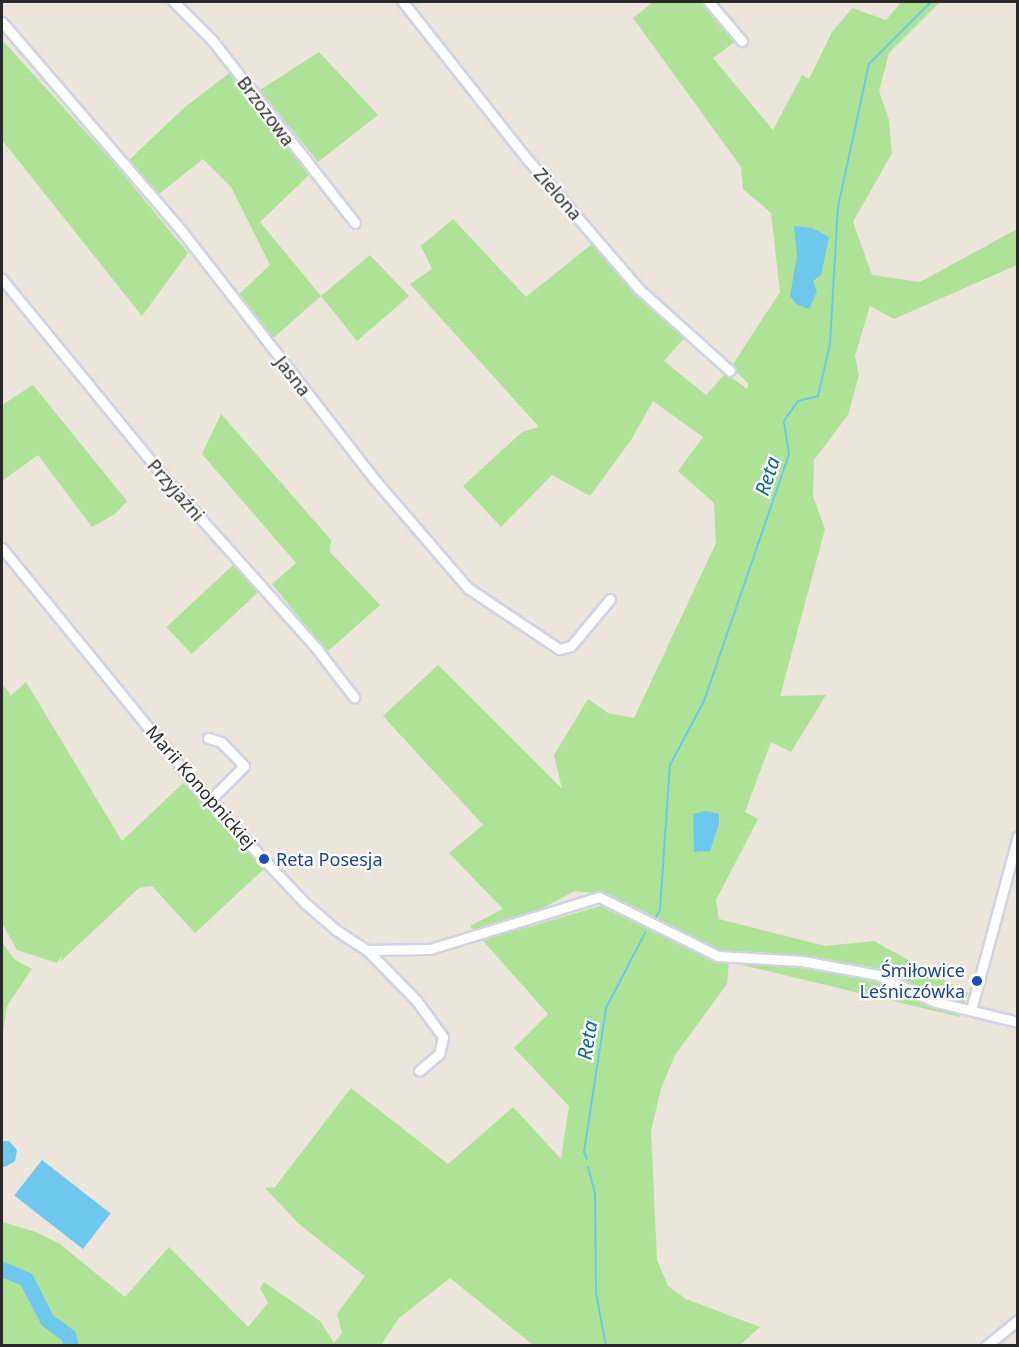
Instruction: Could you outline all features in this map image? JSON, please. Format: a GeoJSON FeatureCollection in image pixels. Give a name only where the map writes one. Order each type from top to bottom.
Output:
{"type":"FeatureCollection","features":[{"type":"Feature","properties":{"kind":"street","name":"Brzozowa"},"geometry":{"type":"LineString","coordinates":[[174,2],[212,40],[355,223]]}},
{"type":"Feature","properties":{"kind":"street","name":"Zielona"},"geometry":{"type":"LineString","coordinates":[[403,2],[528,160],[639,289],[730,371]]}},
{"type":"Feature","properties":{"kind":"street"},"geometry":{"type":"LineString","coordinates":[[709,2],[742,41]]}},
{"type":"Feature","properties":{"kind":"street","name":"Jasna"},"geometry":{"type":"LineString","coordinates":[[2,22],[181,230],[368,471],[468,588],[559,649],[571,645],[610,599]]}},
{"type":"Feature","properties":{"kind":"street","name":"Przyjaźni"},"geometry":{"type":"LineString","coordinates":[[2,279],[171,485],[317,649],[354,697]]}},
{"type":"Feature","properties":{"kind":"street","name":"Marii Konopnickiej"},"geometry":{"type":"LineString","coordinates":[[2,548],[209,801],[305,903],[336,930],[367,950],[416,1000],[443,1038],[439,1054],[419,1071]]}},
{"type":"Feature","properties":{"kind":"street"},"geometry":{"type":"LineString","coordinates":[[208,738],[221,742],[244,766],[209,801]]}},
{"type":"Feature","properties":{"kind":"street"},"geometry":{"type":"LineString","coordinates":[[971,1010],[1017,836]]}},
{"type":"Feature","properties":{"kind":"street"},"geometry":{"type":"LineString","coordinates":[[367,950],[430,949],[478,932],[599,897],[718,956],[802,961],[878,975],[936,1002],[1017,1022]]}},
{"type":"Feature","properties":{"kind":"street"},"geometry":{"type":"LineString","coordinates":[[987,1346],[1017,1320]]}},
{"type":"Feature","properties":{"kind":"green space"},"geometry":{"type":"Polygon","coordinates":[[[653,2],[703,2],[736,41],[713,58],[773,130],[802,75],[809,79],[832,32],[852,8],[886,20],[901,2],[940,2],[889,53],[879,91],[889,120],[892,153],[853,222],[872,275],[920,282],[1017,229],[1017,265],[894,319],[870,306],[855,356],[859,375],[848,415],[814,460],[813,496],[825,529],[780,696],[826,695],[791,752],[771,742],[745,812],[758,819],[716,900],[719,919],[825,946],[874,941],[968,993],[960,1017],[729,962],[727,984],[675,1055],[661,1089],[651,1131],[657,1260],[668,1286],[686,1299],[760,1327],[740,1345],[533,1345],[450,1278],[399,1318],[381,1345],[2,1345],[2,1222],[36,1232],[60,1244],[125,1297],[169,1247],[248,1327],[268,1303],[260,1288],[264,1282],[320,1321],[334,1343],[342,1333],[337,1314],[365,1276],[299,1224],[265,1188],[275,1187],[351,1088],[448,1164],[513,1107],[561,1159],[569,1106],[514,1048],[548,1014],[470,926],[503,909],[449,853],[483,825],[383,716],[438,665],[562,789],[554,755],[588,699],[608,713],[634,718],[716,543],[714,503],[678,471],[703,437],[653,401],[631,440],[590,496],[552,475],[501,527],[463,486],[522,432],[539,427],[410,284],[432,269],[421,246],[453,219],[526,297],[592,244],[635,292],[685,337],[664,361],[706,395],[726,373],[747,389],[748,383],[731,367],[780,292],[771,213],[743,189],[741,167],[633,18],[653,2]],[[575,891],[541,909],[532,926],[600,906],[712,960],[728,961],[721,954],[602,894],[575,891]]]}},
{"type":"Feature","properties":{"kind":"green space"},"geometry":{"type":"Polygon","coordinates":[[[2,40],[113,162],[188,253],[142,316],[2,140],[2,40]]]}},
{"type":"Feature","properties":{"kind":"green space"},"geometry":{"type":"Polygon","coordinates":[[[319,52],[378,115],[318,162],[260,90],[319,52]]]}},
{"type":"Feature","properties":{"kind":"green space"},"geometry":{"type":"Polygon","coordinates":[[[232,71],[309,175],[260,222],[321,296],[272,339],[238,295],[270,265],[231,187],[203,159],[159,194],[128,161],[185,107],[232,71]]]}},
{"type":"Feature","properties":{"kind":"green space"},"geometry":{"type":"Polygon","coordinates":[[[370,255],[409,296],[357,341],[321,296],[370,255]]]}},
{"type":"Feature","properties":{"kind":"green space"},"geometry":{"type":"Polygon","coordinates":[[[33,385],[127,501],[115,514],[92,527],[38,455],[2,481],[2,405],[33,385]]]}},
{"type":"Feature","properties":{"kind":"green space"},"geometry":{"type":"Polygon","coordinates":[[[221,414],[331,540],[330,552],[380,605],[327,652],[272,584],[296,563],[202,454],[221,414]]]}},
{"type":"Feature","properties":{"kind":"green space"},"geometry":{"type":"Polygon","coordinates":[[[233,565],[258,592],[192,654],[166,627],[233,565]]]}},
{"type":"Feature","properties":{"kind":"green space"},"geometry":{"type":"Polygon","coordinates":[[[26,682],[122,841],[183,783],[265,868],[195,933],[152,886],[139,888],[60,962],[63,954],[57,963],[17,950],[2,923],[2,683],[11,696],[26,682]]]}},
{"type":"Feature","properties":{"kind":"green space"},"geometry":{"type":"Polygon","coordinates":[[[2,942],[14,959],[32,969],[7,1006],[2,1038],[2,942]]]}},
{"type":"Feature","properties":{"kind":"water"},"geometry":{"type":"Polygon","coordinates":[[[794,226],[812,228],[829,237],[821,275],[813,281],[817,291],[809,309],[796,304],[790,296],[797,255],[794,226]]]}},
{"type":"Feature","properties":{"kind":"water"},"geometry":{"type":"Polygon","coordinates":[[[706,811],[719,814],[719,824],[710,851],[694,852],[693,814],[706,811]]]}},
{"type":"Feature","properties":{"kind":"water"},"geometry":{"type":"Polygon","coordinates":[[[2,1141],[9,1141],[17,1150],[15,1161],[5,1167],[2,1167],[2,1141]]]}},
{"type":"Feature","properties":{"kind":"water"},"geometry":{"type":"Polygon","coordinates":[[[42,1160],[111,1214],[83,1249],[14,1195],[42,1160]]]}},
{"type":"Feature","properties":{"kind":"waterway","name":"Reta"},"geometry":{"type":"LineString","coordinates":[[656,917],[660,910],[670,765],[704,701],[789,454],[784,421],[798,401],[818,396],[830,344],[838,207],[869,64],[931,2]]}},
{"type":"Feature","properties":{"kind":"waterway","name":"Reta"},"geometry":{"type":"LineString","coordinates":[[587,1159],[584,1152],[606,1008],[645,933]]}},
{"type":"Feature","properties":{"kind":"waterway","name":"Reta"},"geometry":{"type":"LineString","coordinates":[[588,1167],[595,1193],[596,1293],[606,1346]]}},
{"type":"Feature","properties":{"kind":"waterway"},"geometry":{"type":"LineString","coordinates":[[2,1269],[26,1279],[47,1320],[68,1335],[71,1346]]}},
{"type":"Feature","properties":{"kind":"place","name":"Reta Posesja"},"geometry":{"type":"Point","coordinates":[264,859]}},
{"type":"Feature","properties":{"kind":"place","name":"Śmiłowice Leśniczówka"},"geometry":{"type":"Point","coordinates":[977,981]}}]}
